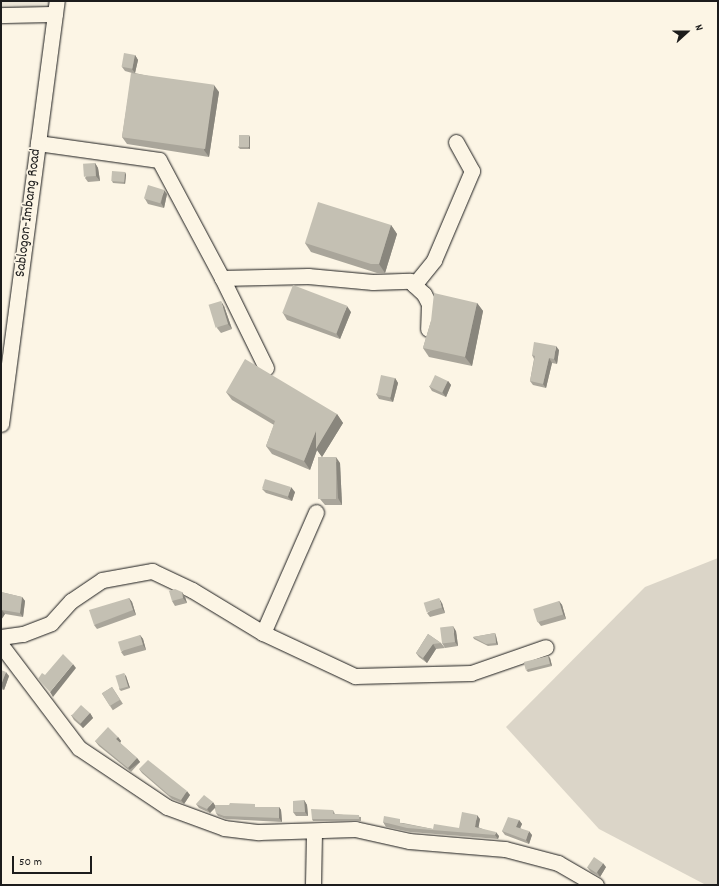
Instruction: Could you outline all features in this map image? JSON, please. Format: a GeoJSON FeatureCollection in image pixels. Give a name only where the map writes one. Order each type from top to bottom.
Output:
{"type":"FeatureCollection","features":[{"type":"Feature","properties":{"kind":"street"},"geometry":{"type":"LineString","coordinates":[[1,15],[56,8]]}},
{"type":"Feature","properties":{"kind":"street","name":"Sablogon-Imbang Road"},"geometry":{"type":"LineString","coordinates":[[1,424],[56,8]]}},
{"type":"Feature","properties":{"kind":"street"},"geometry":{"type":"LineString","coordinates":[[414,284],[434,260],[472,171],[456,142]]}},
{"type":"Feature","properties":{"kind":"street"},"geometry":{"type":"LineString","coordinates":[[38,143],[159,160],[222,278],[266,368]]}},
{"type":"Feature","properties":{"kind":"street"},"geometry":{"type":"LineString","coordinates":[[222,278],[308,276],[373,282],[410,281],[424,294],[430,304],[428,329]]}},
{"type":"Feature","properties":{"kind":"street"},"geometry":{"type":"LineString","coordinates":[[263,633],[316,512]]}},
{"type":"Feature","properties":{"kind":"street"},"geometry":{"type":"LineString","coordinates":[[1,637],[23,634],[51,623],[71,601],[102,580],[152,571],[192,590],[263,633],[355,676],[471,673],[546,647]]}},
{"type":"Feature","properties":{"kind":"street"},"geometry":{"type":"LineString","coordinates":[[1,645],[79,748],[167,807],[224,828],[259,832],[355,829],[409,841],[505,849],[558,863],[596,885]]}},
{"type":"Feature","properties":{"kind":"street"},"geometry":{"type":"LineString","coordinates":[[313,885],[314,831]]}},
{"type":"Feature","properties":{"kind":"shaded area"},"geometry":{"type":"Polygon","coordinates":[[[1,1],[51,1],[51,11],[1,11],[1,1]]]}},
{"type":"Feature","properties":{"kind":"shaded area"},"geometry":{"type":"Polygon","coordinates":[[[718,558],[718,885],[706,885],[599,829],[506,727],[645,587],[718,558]]]}},
{"type":"Feature","properties":{"kind":"building"},"geometry":{"type":"Polygon","coordinates":[[[124,53],[135,55],[132,69],[122,67],[124,53]]]}},
{"type":"Feature","properties":{"kind":"building"},"geometry":{"type":"Polygon","coordinates":[[[131,73],[214,85],[205,149],[122,137],[131,73]]]}},
{"type":"Feature","properties":{"kind":"building"},"geometry":{"type":"Polygon","coordinates":[[[239,135],[249,135],[249,147],[239,147],[239,135]]]}},
{"type":"Feature","properties":{"kind":"building"},"geometry":{"type":"Polygon","coordinates":[[[95,163],[96,176],[84,177],[83,164],[95,163]]]}},
{"type":"Feature","properties":{"kind":"building"},"geometry":{"type":"Polygon","coordinates":[[[112,171],[125,172],[124,182],[111,181],[112,171]]]}},
{"type":"Feature","properties":{"kind":"building"},"geometry":{"type":"Polygon","coordinates":[[[148,185],[164,190],[160,203],[144,198],[148,185]]]}},
{"type":"Feature","properties":{"kind":"building"},"geometry":{"type":"Polygon","coordinates":[[[318,202],[391,225],[379,264],[371,264],[305,243],[318,202]]]}},
{"type":"Feature","properties":{"kind":"building"},"geometry":{"type":"Polygon","coordinates":[[[293,285],[347,306],[336,334],[282,313],[293,285]]]}},
{"type":"Feature","properties":{"kind":"building"},"geometry":{"type":"Polygon","coordinates":[[[434,293],[477,303],[465,357],[423,348],[431,321],[434,293]]]}},
{"type":"Feature","properties":{"kind":"building"},"geometry":{"type":"Polygon","coordinates":[[[221,301],[228,324],[216,328],[209,305],[221,301]]]}},
{"type":"Feature","properties":{"kind":"building"},"geometry":{"type":"Polygon","coordinates":[[[534,342],[556,346],[554,359],[549,358],[543,384],[530,381],[535,356],[532,355],[534,342]]]}},
{"type":"Feature","properties":{"kind":"building"},"geometry":{"type":"Polygon","coordinates":[[[245,359],[337,414],[316,449],[316,431],[304,461],[266,446],[275,421],[226,392],[245,359]]]}},
{"type":"Feature","properties":{"kind":"building"},"geometry":{"type":"Polygon","coordinates":[[[381,375],[395,378],[391,397],[377,395],[381,375]]]}},
{"type":"Feature","properties":{"kind":"building"},"geometry":{"type":"Polygon","coordinates":[[[435,375],[448,381],[442,393],[430,387],[435,375]]]}},
{"type":"Feature","properties":{"kind":"building"},"geometry":{"type":"Polygon","coordinates":[[[318,457],[336,457],[336,499],[318,499],[318,457]]]}},
{"type":"Feature","properties":{"kind":"building"},"geometry":{"type":"Polygon","coordinates":[[[265,479],[291,487],[288,496],[262,489],[265,479]]]}},
{"type":"Feature","properties":{"kind":"building"},"geometry":{"type":"Polygon","coordinates":[[[175,589],[182,592],[183,598],[172,601],[169,591],[175,589]]]}},
{"type":"Feature","properties":{"kind":"building"},"geometry":{"type":"Polygon","coordinates":[[[1,592],[22,597],[20,613],[2,610],[1,612],[1,592]]]}},
{"type":"Feature","properties":{"kind":"building"},"geometry":{"type":"Polygon","coordinates":[[[129,598],[133,610],[94,625],[89,610],[129,598]]]}},
{"type":"Feature","properties":{"kind":"building"},"geometry":{"type":"Polygon","coordinates":[[[439,598],[442,608],[427,612],[424,603],[439,598]]]}},
{"type":"Feature","properties":{"kind":"building"},"geometry":{"type":"Polygon","coordinates":[[[559,601],[563,614],[537,622],[533,609],[559,601]]]}},
{"type":"Feature","properties":{"kind":"building"},"geometry":{"type":"Polygon","coordinates":[[[453,626],[455,642],[442,643],[440,628],[453,626]]]}},
{"type":"Feature","properties":{"kind":"building"},"geometry":{"type":"Polygon","coordinates":[[[495,633],[496,643],[486,644],[473,637],[495,633]]]}},
{"type":"Feature","properties":{"kind":"building"},"geometry":{"type":"Polygon","coordinates":[[[428,634],[441,643],[433,644],[423,658],[416,653],[428,634]]]}},
{"type":"Feature","properties":{"kind":"building"},"geometry":{"type":"Polygon","coordinates":[[[140,635],[143,645],[121,651],[118,642],[140,635]]]}},
{"type":"Feature","properties":{"kind":"building"},"geometry":{"type":"Polygon","coordinates":[[[63,654],[73,664],[50,692],[38,679],[42,673],[45,675],[63,654]]]}},
{"type":"Feature","properties":{"kind":"building"},"geometry":{"type":"Polygon","coordinates":[[[548,656],[550,664],[526,670],[524,662],[548,656]]]}},
{"type":"Feature","properties":{"kind":"building"},"geometry":{"type":"Polygon","coordinates":[[[1,670],[6,672],[1,685],[1,670]]]}},
{"type":"Feature","properties":{"kind":"building"},"geometry":{"type":"Polygon","coordinates":[[[124,673],[128,686],[119,689],[115,676],[124,673]]]}},
{"type":"Feature","properties":{"kind":"building"},"geometry":{"type":"Polygon","coordinates":[[[112,687],[120,700],[110,706],[102,693],[112,687]]]}},
{"type":"Feature","properties":{"kind":"building"},"geometry":{"type":"Polygon","coordinates":[[[81,705],[90,713],[81,723],[72,715],[81,705]]]}},
{"type":"Feature","properties":{"kind":"building"},"geometry":{"type":"Polygon","coordinates":[[[108,727],[118,737],[116,739],[137,758],[128,768],[95,741],[108,727]]]}},
{"type":"Feature","properties":{"kind":"building"},"geometry":{"type":"Polygon","coordinates":[[[148,760],[187,791],[181,800],[169,795],[139,769],[148,760]]]}},
{"type":"Feature","properties":{"kind":"building"},"geometry":{"type":"Polygon","coordinates":[[[204,795],[213,802],[207,809],[196,804],[204,795]]]}},
{"type":"Feature","properties":{"kind":"building"},"geometry":{"type":"Polygon","coordinates":[[[304,800],[305,812],[293,812],[293,801],[304,800]]]}},
{"type":"Feature","properties":{"kind":"building"},"geometry":{"type":"Polygon","coordinates":[[[230,803],[255,804],[255,807],[279,807],[279,818],[224,816],[216,813],[215,805],[229,805],[230,803]]]}},
{"type":"Feature","properties":{"kind":"building"},"geometry":{"type":"Polygon","coordinates":[[[311,809],[333,810],[333,814],[359,815],[359,819],[312,819],[311,809]]]}},
{"type":"Feature","properties":{"kind":"building"},"geometry":{"type":"Polygon","coordinates":[[[462,812],[477,815],[475,827],[496,832],[495,835],[407,828],[383,822],[384,816],[400,819],[400,823],[433,829],[434,824],[459,828],[462,812]]]}},
{"type":"Feature","properties":{"kind":"building"},"geometry":{"type":"Polygon","coordinates":[[[508,817],[519,820],[516,827],[529,831],[526,840],[502,831],[508,817]]]}},
{"type":"Feature","properties":{"kind":"building"},"geometry":{"type":"Polygon","coordinates":[[[594,857],[603,863],[596,873],[587,867],[594,857]]]}}]}
